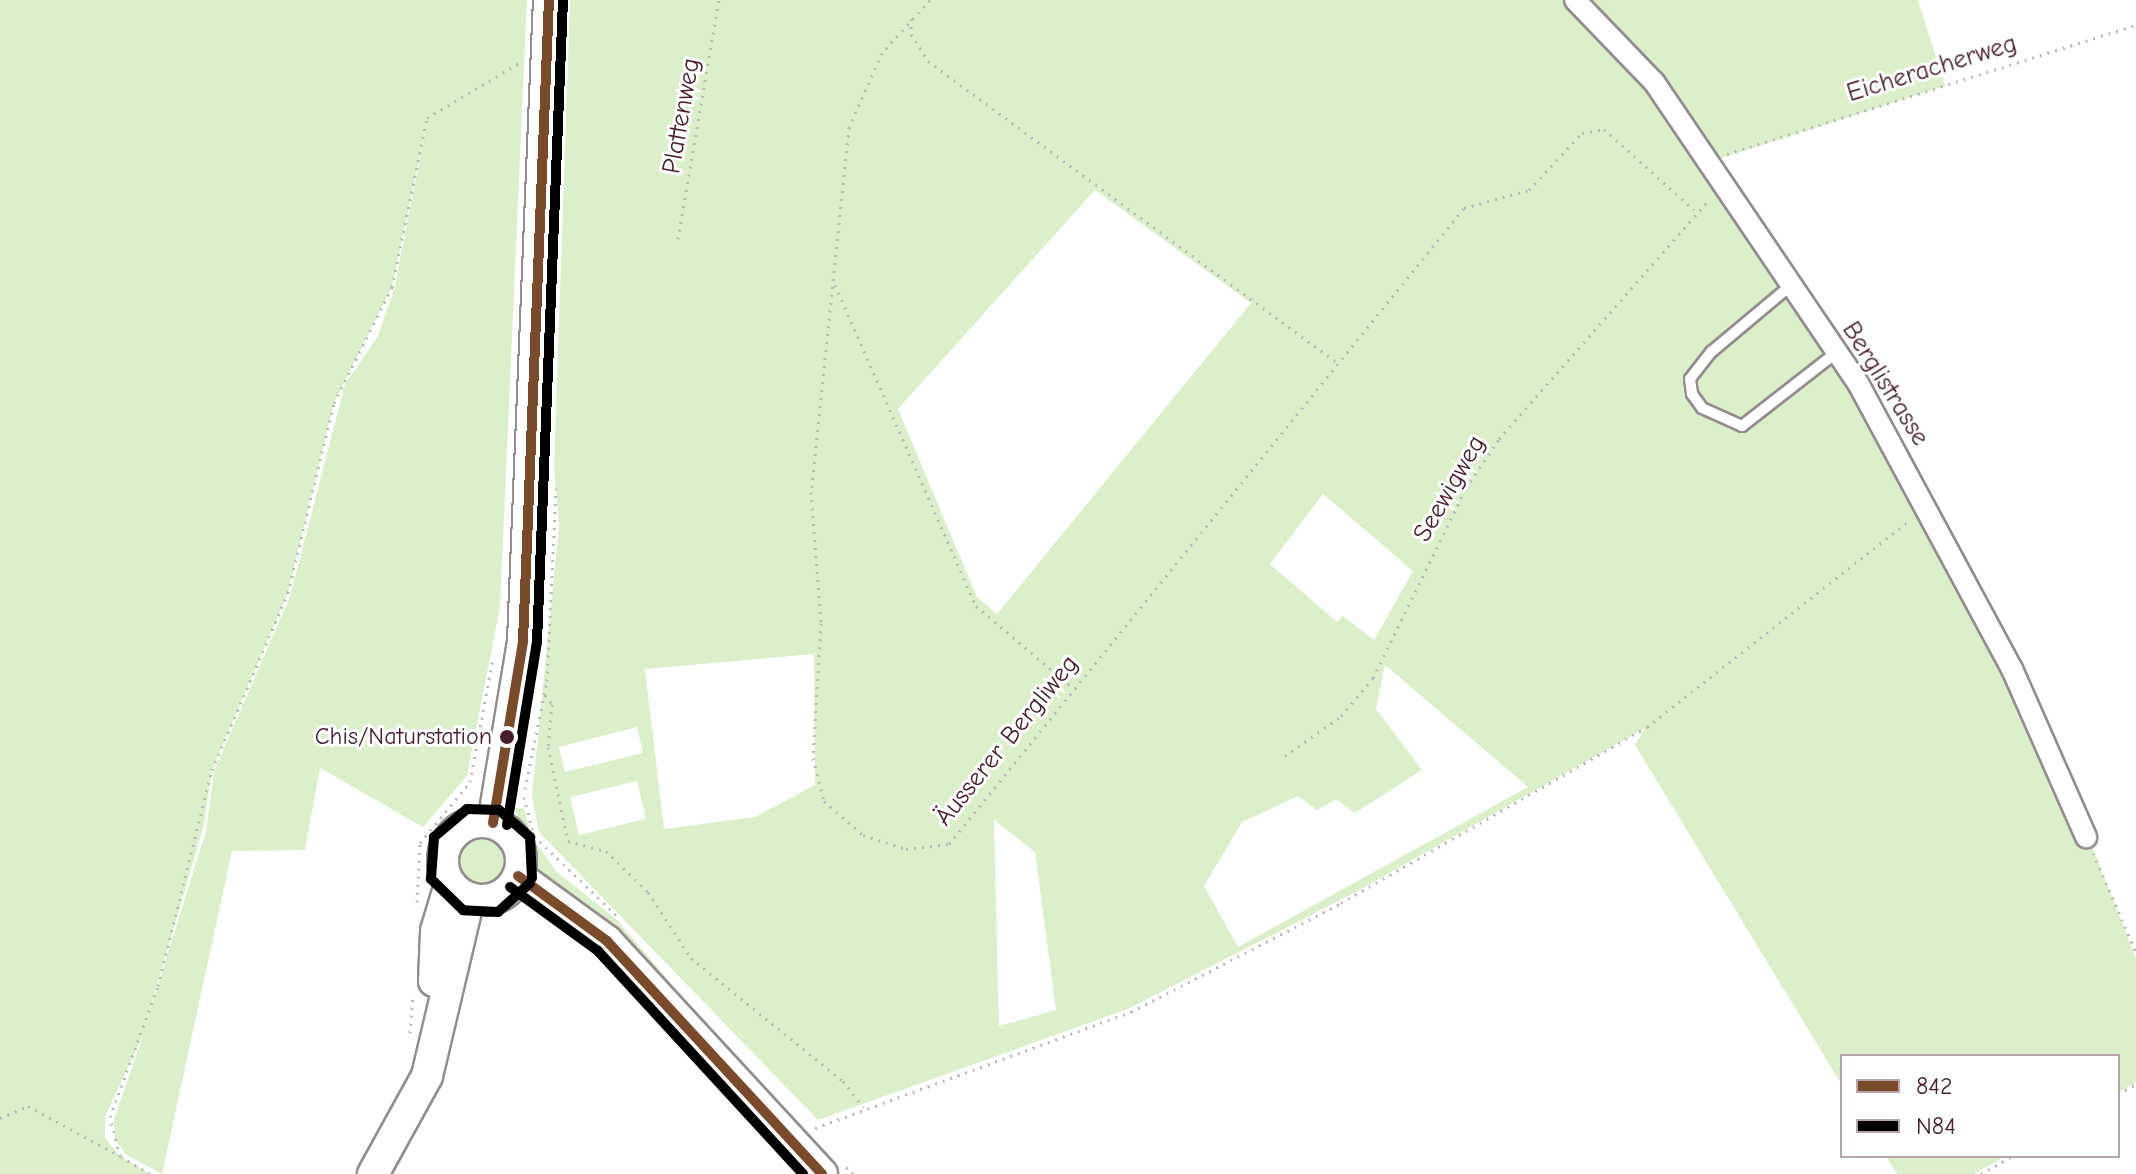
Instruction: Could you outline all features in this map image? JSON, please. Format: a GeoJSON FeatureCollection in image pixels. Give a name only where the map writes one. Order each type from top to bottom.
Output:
{"type":"FeatureCollection","features":[{"type":"Feature","properties":{"kind":"main road"},"geometry":{"type":"LineString","coordinates":[[493,823],[523,641],[549,0]]}},
{"type":"Feature","properties":{"kind":"main road"},"geometry":{"type":"LineString","coordinates":[[373,1174],[418,1099],[438,1023],[460,891],[442,863],[453,833],[472,822],[493,823],[518,844],[518,876],[493,899],[460,891]]}},
{"type":"Feature","properties":{"kind":"main road"},"geometry":{"type":"LineString","coordinates":[[518,876],[607,941],[822,1174]]}},
{"type":"Feature","properties":{"kind":"street","name":"Berglistrasse"},"geometry":{"type":"LineString","coordinates":[[1575,0],[1654,82],[1837,352],[1929,508],[2086,837]]}},
{"type":"Feature","properties":{"kind":"lane"},"geometry":{"type":"LineString","coordinates":[[1790,286],[1711,352],[1690,379],[1692,394],[1702,408],[1742,426],[1837,352]]}},
{"type":"Feature","properties":{"kind":"path","name":"Plattenweg"},"geometry":{"type":"LineString","coordinates":[[678,239],[719,0]]}},
{"type":"Feature","properties":{"kind":"path","name":"Äusserer Bergliweg"},"geometry":{"type":"LineString","coordinates":[[930,0],[911,19],[861,89],[849,127],[835,285],[811,492],[821,623],[813,758],[824,801],[863,835],[906,849],[949,844],[1072,687],[1464,208],[1529,190],[1582,133],[1604,129],[1625,142],[1694,210]]}},
{"type":"Feature","properties":{"kind":"path"},"geometry":{"type":"LineString","coordinates":[[911,19],[911,34],[928,61],[1339,364]]}},
{"type":"Feature","properties":{"kind":"path","name":"Eicheracherweg"},"geometry":{"type":"LineString","coordinates":[[1739,147],[2136,25]]}},
{"type":"Feature","properties":{"kind":"path"},"geometry":{"type":"LineString","coordinates":[[120,1156],[110,1117],[158,986],[212,770],[288,593],[334,403],[392,287],[427,118],[525,60]]}},
{"type":"Feature","properties":{"kind":"path","name":"Seewigweg"},"geometry":{"type":"LineString","coordinates":[[1285,756],[1341,716],[1373,678],[1491,451],[1694,210]]}},
{"type":"Feature","properties":{"kind":"path"},"geometry":{"type":"LineString","coordinates":[[835,285],[976,606],[1072,687]]}},
{"type":"Feature","properties":{"kind":"path"},"geometry":{"type":"LineString","coordinates":[[795,1144],[863,1107],[999,1064],[1131,1012],[1341,903],[1647,727],[1929,508]]}},
{"type":"Feature","properties":{"kind":"path"},"geometry":{"type":"LineString","coordinates":[[545,695],[568,841],[606,851],[648,892],[691,958],[843,1081],[863,1107]]}},
{"type":"Feature","properties":{"kind":"path"},"geometry":{"type":"LineString","coordinates":[[2086,837],[2136,952]]}},
{"type":"Feature","properties":{"kind":"path"},"geometry":{"type":"LineString","coordinates":[[0,1118],[28,1106],[150,1174]]}},
{"type":"Feature","properties":{"kind":"path"},"geometry":{"type":"LineString","coordinates":[[1981,1174],[2009,1158]]}},
{"type":"Feature","properties":{"kind":"green space"},"geometry":{"type":"Polygon","coordinates":[[[0,0],[527,0],[500,607],[467,776],[423,827],[320,768],[305,850],[232,851],[162,1174],[125,1154],[115,1139],[114,1120],[143,1035],[105,1117],[105,1138],[120,1156],[151,1174],[0,1174],[0,0]],[[428,118],[392,287],[334,403],[288,593],[212,770],[204,825],[143,1033],[206,831],[214,771],[290,596],[345,384],[378,336],[394,289],[428,118]]]}},
{"type":"Feature","properties":{"kind":"green space"},"geometry":{"type":"Polygon","coordinates":[[[570,0],[1918,0],[1945,86],[1716,160],[1933,508],[2086,831],[2136,958],[2136,1082],[2120,1092],[2120,1054],[1840,1054],[1840,1082],[1635,745],[1645,728],[1356,892],[1128,1009],[818,1120],[539,832],[532,796],[559,526],[554,466],[570,0]],[[1095,190],[898,409],[977,597],[997,614],[1251,303],[1095,190]],[[1323,494],[1270,564],[1337,622],[1343,616],[1374,640],[1413,571],[1323,494]],[[814,654],[645,669],[664,829],[755,817],[815,785],[814,654]],[[1385,665],[1376,709],[1422,770],[1355,813],[1336,799],[1317,810],[1298,796],[1242,822],[1204,886],[1238,947],[1528,787],[1385,665]],[[637,727],[559,747],[565,772],[643,753],[637,727]],[[637,781],[570,797],[579,835],[646,819],[637,781]],[[994,820],[999,1026],[1056,1010],[1035,852],[994,820]]]}},
{"type":"Feature","properties":{"kind":"green space"},"geometry":{"type":"Polygon","coordinates":[[[515,808],[524,809],[533,839],[557,872],[617,920],[697,1014],[611,927],[536,868],[515,808]]]}},
{"type":"Feature","properties":{"kind":"green space"},"geometry":{"type":"Polygon","coordinates":[[[481,837],[498,845],[506,862],[498,879],[481,887],[464,879],[456,862],[464,845],[481,837]]]}},
{"type":"Feature","properties":{"kind":"green space"},"geometry":{"type":"Polygon","coordinates":[[[1887,1158],[2002,1158],[1974,1174],[1897,1174],[1887,1158]]]}},
{"type":"Feature","properties":{"kind":"transit line","name":"842"},"geometry":{"type":"LineString","coordinates":[[493,823],[523,641],[549,0]]}},
{"type":"Feature","properties":{"kind":"transit line","name":"N84"},"geometry":{"type":"LineString","coordinates":[[507,825],[537,642],[563,1]]}},
{"type":"Feature","properties":{"kind":"transit line","name":"N84"},"geometry":{"type":"LineString","coordinates":[[530,883],[498,912],[463,910],[431,879],[434,837],[467,809],[499,810],[530,837],[532,878]]}},
{"type":"Feature","properties":{"kind":"transit line","name":"842"},"geometry":{"type":"LineString","coordinates":[[518,876],[607,941],[822,1174]]}},
{"type":"Feature","properties":{"kind":"transit line","name":"N84"},"geometry":{"type":"LineString","coordinates":[[510,887],[598,951],[803,1174]]}},
{"type":"Feature","properties":{"kind":"place","name":"Chis/Naturstation"},"geometry":{"type":"Point","coordinates":[507,737]}}]}
